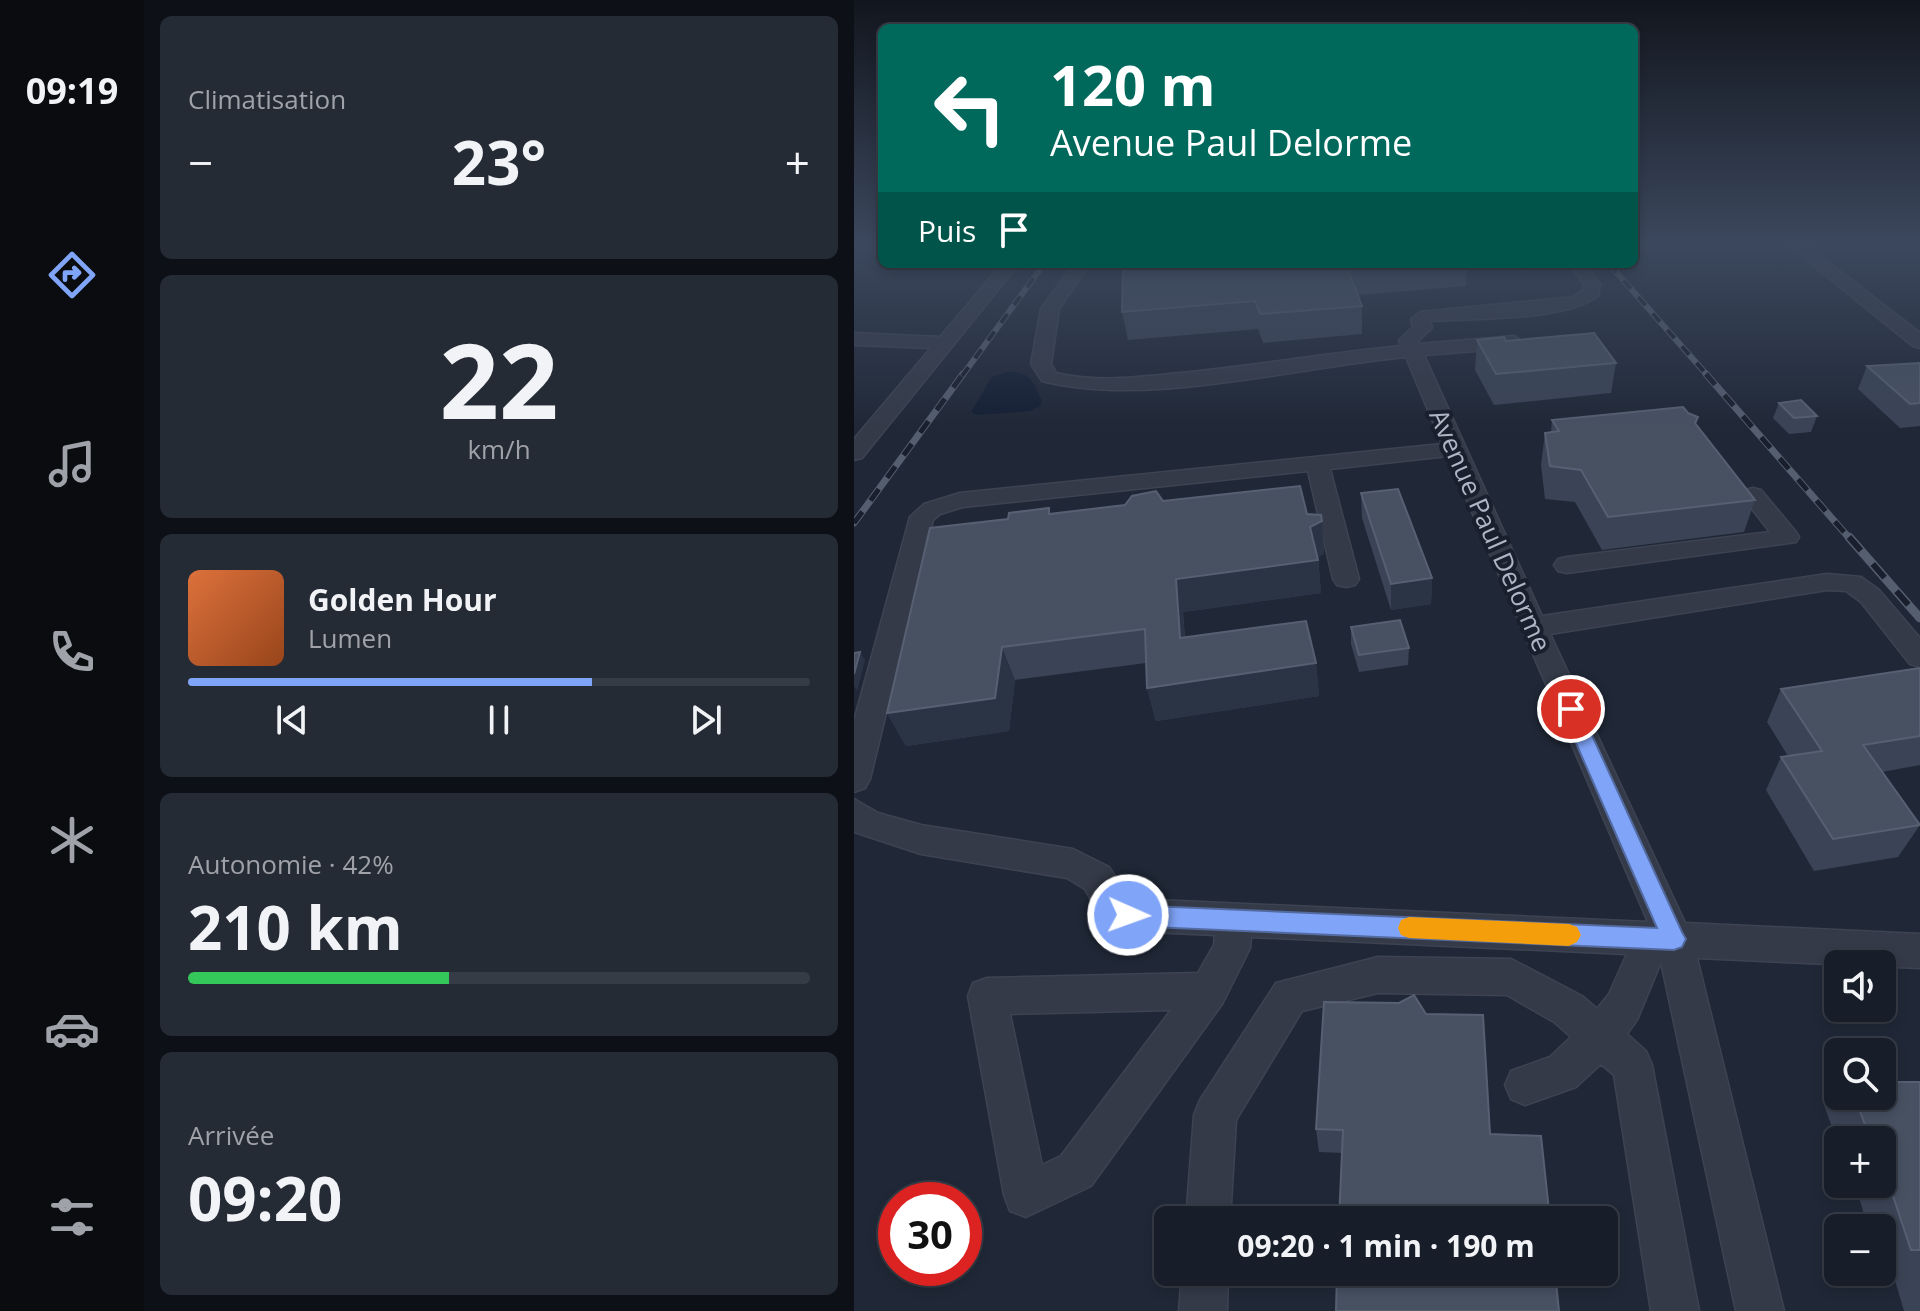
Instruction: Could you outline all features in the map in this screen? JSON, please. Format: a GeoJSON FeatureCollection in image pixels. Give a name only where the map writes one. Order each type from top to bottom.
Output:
{"type":"FeatureCollection","features":[{"type":"Feature","properties":{"kind":"street"},"geometry":{"type":"LineString","coordinates":[[856,449],[976,306]]}},
{"type":"Feature","properties":{"kind":"street"},"geometry":{"type":"LineString","coordinates":[[1052,306],[1041,364],[1055,380],[1113,384],[1335,362],[1410,345],[1538,340]]}},
{"type":"Feature","properties":{"kind":"street"},"geometry":{"type":"LineString","coordinates":[[1410,345],[1423,328],[1420,319],[1427,316],[1561,306]]}},
{"type":"Feature","properties":{"kind":"street"},"geometry":{"type":"LineString","coordinates":[[1874,306],[1920,342]]}},
{"type":"Feature","properties":{"kind":"street"},"geometry":{"type":"LineString","coordinates":[[854,339],[945,343]]}},
{"type":"Feature","properties":{"kind":"street","name":"Avenue Paul Delorme"},"geometry":{"type":"LineString","coordinates":[[1410,345],[1533,627],[1663,939],[1760,1311]]}},
{"type":"Feature","properties":{"kind":"street"},"geometry":{"type":"LineString","coordinates":[[854,779],[922,517],[932,509],[960,500],[1455,449]]}},
{"type":"Feature","properties":{"kind":"street"},"geometry":{"type":"LineString","coordinates":[[1317,463],[1346,579]]}},
{"type":"Feature","properties":{"kind":"street"},"geometry":{"type":"LineString","coordinates":[[1567,565],[1787,537],[1753,495]]}},
{"type":"Feature","properties":{"kind":"street"},"geometry":{"type":"LineString","coordinates":[[1533,627],[1827,582],[1852,583],[1870,596],[1920,657]]}},
{"type":"Feature","properties":{"kind":"street"},"geometry":{"type":"LineString","coordinates":[[854,813],[857,818],[889,834],[1073,864],[1097,878],[1112,903],[1128,915],[1920,951]]}},
{"type":"Feature","properties":{"kind":"street"},"geometry":{"type":"LineString","coordinates":[[1209,991],[987,996],[1026,1195],[1076,1171],[1209,991],[1232,948],[1234,920]]}},
{"type":"Feature","properties":{"kind":"street"},"geometry":{"type":"LineString","coordinates":[[1525,1085],[1562,1073],[1600,1037],[1623,1007],[1663,939]]}},
{"type":"Feature","properties":{"kind":"street"},"geometry":{"type":"LineString","coordinates":[[1209,1206],[1215,1115],[1290,996],[1378,975],[1511,977],[1568,1009],[1632,1065],[1675,1311]]}},
{"type":"Feature","properties":{"kind":"street"},"geometry":{"type":"LineString","coordinates":[[1203,1311],[1204,1286]]}},
{"type":"Feature","properties":{"kind":"water"},"geometry":{"type":"Polygon","coordinates":[[[1008,372],[1030,379],[1042,401],[1040,406],[1030,411],[977,415],[971,412],[992,377],[1008,372]]]}},
{"type":"Feature","properties":{"kind":"building"},"geometry":{"type":"Polygon","coordinates":[[[1122,306],[1192,306],[1122,312],[1122,306]]]}},
{"type":"Feature","properties":{"kind":"building"},"geometry":{"type":"Polygon","coordinates":[[[1257,306],[1360,306],[1260,314],[1257,306]]]}},
{"type":"Feature","properties":{"kind":"building"},"geometry":{"type":"Polygon","coordinates":[[[1594,333],[1616,363],[1496,374],[1477,340],[1504,337],[1506,341],[1594,333]]]}},
{"type":"Feature","properties":{"kind":"building"},"geometry":{"type":"Polygon","coordinates":[[[1920,363],[1920,403],[1910,404],[1867,366],[1920,363]]]}},
{"type":"Feature","properties":{"kind":"building"},"geometry":{"type":"Polygon","coordinates":[[[1801,400],[1817,416],[1794,418],[1779,403],[1801,400]]]}},
{"type":"Feature","properties":{"kind":"building"},"geometry":{"type":"Polygon","coordinates":[[[1683,407],[1698,417],[1695,423],[1755,500],[1608,517],[1581,470],[1550,466],[1545,433],[1559,431],[1552,420],[1683,407]]]}},
{"type":"Feature","properties":{"kind":"building"},"geometry":{"type":"Polygon","coordinates":[[[1300,486],[1307,514],[1321,515],[1322,521],[1310,527],[1318,560],[1176,579],[1180,638],[1306,621],[1316,663],[1147,688],[1145,629],[1002,647],[995,698],[887,713],[930,528],[1008,519],[1009,513],[1049,508],[1049,514],[1125,505],[1132,496],[1156,491],[1163,501],[1300,486]]]}},
{"type":"Feature","properties":{"kind":"building"},"geometry":{"type":"Polygon","coordinates":[[[1398,489],[1432,578],[1391,584],[1361,493],[1398,489]]]}},
{"type":"Feature","properties":{"kind":"building"},"geometry":{"type":"Polygon","coordinates":[[[1400,620],[1409,648],[1359,655],[1351,627],[1400,620]]]}},
{"type":"Feature","properties":{"kind":"building"},"geometry":{"type":"Polygon","coordinates":[[[860,652],[854,674],[854,653],[860,652]]]}},
{"type":"Feature","properties":{"kind":"building"},"geometry":{"type":"Polygon","coordinates":[[[1920,668],[1920,736],[1863,745],[1920,825],[1833,839],[1781,757],[1822,751],[1781,689],[1920,668]]]}},
{"type":"Feature","properties":{"kind":"building"},"geometry":{"type":"Polygon","coordinates":[[[1414,995],[1426,1014],[1483,1015],[1490,1134],[1541,1136],[1548,1206],[1340,1206],[1343,1130],[1316,1129],[1324,1002],[1399,1003],[1414,995]]]}},
{"type":"Feature","properties":{"kind":"building"},"geometry":{"type":"Polygon","coordinates":[[[1896,1082],[1920,1082],[1920,1250],[1911,1250],[1894,1198],[1896,1126],[1866,1126],[1859,1110],[1896,1110],[1896,1082]]]}},
{"type":"Feature","properties":{"kind":"building"},"geometry":{"type":"Polygon","coordinates":[[[1337,1286],[1556,1286],[1559,1311],[1336,1311],[1337,1286]]]}},
{"type":"Feature","properties":{"kind":"railway"},"geometry":{"type":"LineString","coordinates":[[962,376],[1013,306]]}},
{"type":"Feature","properties":{"kind":"railway"},"geometry":{"type":"LineString","coordinates":[[1646,306],[1708,376]]}},
{"type":"Feature","properties":{"kind":"railway"},"geometry":{"type":"LineString","coordinates":[[854,523],[963,374]]}},
{"type":"Feature","properties":{"kind":"railway"},"geometry":{"type":"LineString","coordinates":[[1706,374],[1850,539]]}},
{"type":"Feature","properties":{"kind":"railway"},"geometry":{"type":"LineString","coordinates":[[1849,537],[1920,618]]}},
{"type":"Feature","properties":{"kind":"slow traffic"},"geometry":{"type":"LineString","coordinates":[[1409,928],[1569,935]]}},
{"type":"Feature","properties":{"kind":"route"},"geometry":{"type":"LineString","coordinates":[[1128,915],[1674,939],[1571,709]]}}]}
